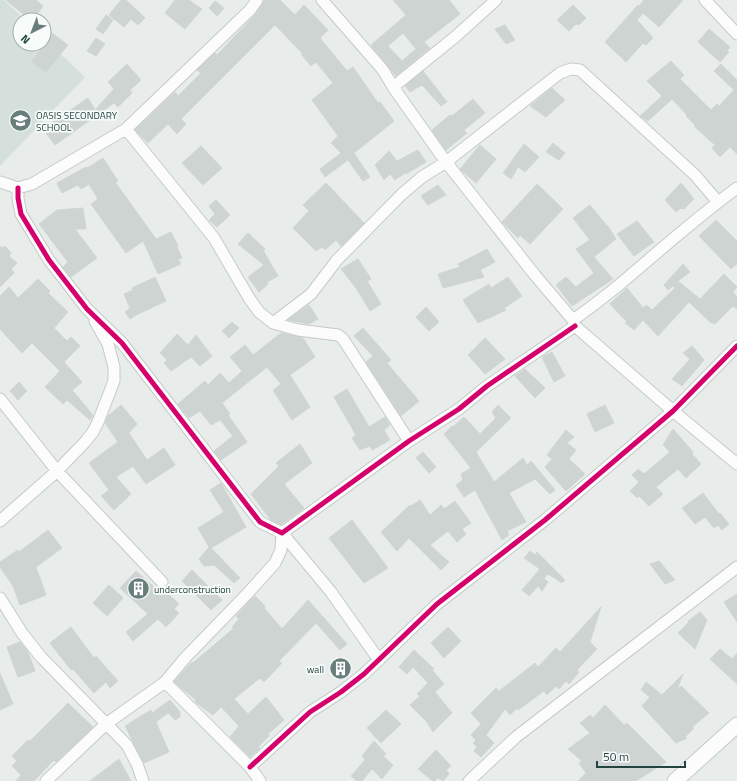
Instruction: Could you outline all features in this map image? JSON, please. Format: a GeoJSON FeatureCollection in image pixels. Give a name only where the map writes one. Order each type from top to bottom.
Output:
{"type":"FeatureCollection","features":[{"type":"Feature","properties":{"kind":"main road"},"geometry":{"type":"LineString","coordinates":[[675,781],[737,725]]}},
{"type":"Feature","properties":{"kind":"street"},"geometry":{"type":"LineString","coordinates":[[0,182],[18,188],[32,184],[126,129],[250,10],[257,0]]}},
{"type":"Feature","properties":{"kind":"street"},"geometry":{"type":"LineString","coordinates":[[322,0],[383,70],[393,88],[446,162],[574,323],[673,411],[734,457]]}},
{"type":"Feature","properties":{"kind":"street"},"geometry":{"type":"LineString","coordinates":[[393,88],[455,37],[496,0]]}},
{"type":"Feature","properties":{"kind":"street"},"geometry":{"type":"LineString","coordinates":[[705,0],[737,34]]}},
{"type":"Feature","properties":{"kind":"street"},"geometry":{"type":"LineString","coordinates":[[273,323],[311,294],[337,260],[402,194],[422,177],[446,162],[560,73],[571,69],[580,70],[694,175],[718,202]]}},
{"type":"Feature","properties":{"kind":"street"},"geometry":{"type":"LineString","coordinates":[[126,129],[214,238],[249,298],[259,312],[273,323],[298,330],[338,335],[343,339],[409,441]]}},
{"type":"Feature","properties":{"kind":"street"},"geometry":{"type":"LineString","coordinates":[[0,521],[57,471],[93,432],[101,417],[114,381],[114,366],[108,344],[87,309],[49,260],[21,214],[18,188]]}},
{"type":"Feature","properties":{"kind":"street"},"geometry":{"type":"LineString","coordinates":[[282,533],[409,441],[459,409],[487,386],[574,323],[585,312],[737,188]]}},
{"type":"Feature","properties":{"kind":"street"},"geometry":{"type":"LineString","coordinates":[[87,309],[122,343],[260,522],[282,533],[331,592],[379,660]]}},
{"type":"Feature","properties":{"kind":"street"},"geometry":{"type":"LineString","coordinates":[[250,767],[310,712],[341,692],[364,674],[438,604],[544,520],[673,411],[737,346]]}},
{"type":"Feature","properties":{"kind":"street"},"geometry":{"type":"LineString","coordinates":[[0,399],[57,471],[162,582]]}},
{"type":"Feature","properties":{"kind":"street"},"geometry":{"type":"LineString","coordinates":[[46,781],[106,724],[165,682],[185,658],[275,563],[281,550],[282,533]]}},
{"type":"Feature","properties":{"kind":"street"},"geometry":{"type":"LineString","coordinates":[[469,781],[516,737],[737,567]]}},
{"type":"Feature","properties":{"kind":"street"},"geometry":{"type":"LineString","coordinates":[[0,598],[22,633],[41,657],[127,745],[137,764],[143,781]]}},
{"type":"Feature","properties":{"kind":"street"},"geometry":{"type":"LineString","coordinates":[[165,682],[250,767],[260,781]]}},
{"type":"Feature","properties":{"kind":"shaded area","name":"OASIS SECONDARY SCHOOL"},"geometry":{"type":"Polygon","coordinates":[[[0,0],[4,0],[17,12],[12,12],[12,52],[52,52],[52,46],[85,77],[0,166],[0,0]]]}},
{"type":"Feature","properties":{"kind":"building"},"geometry":{"type":"Polygon","coordinates":[[[6,0],[36,0],[43,6],[39,12],[20,12],[6,0]]]}},
{"type":"Feature","properties":{"kind":"building"},"geometry":{"type":"Polygon","coordinates":[[[121,0],[126,0],[145,18],[138,25],[131,19],[124,27],[109,15],[121,0]]]}},
{"type":"Feature","properties":{"kind":"building"},"geometry":{"type":"Polygon","coordinates":[[[175,0],[189,0],[202,9],[185,29],[165,13],[175,0]]]}},
{"type":"Feature","properties":{"kind":"building"},"geometry":{"type":"Polygon","coordinates":[[[265,0],[280,0],[295,15],[304,5],[328,30],[320,38],[347,71],[353,67],[378,103],[380,102],[394,121],[354,153],[370,177],[363,181],[348,160],[325,177],[320,169],[341,153],[331,143],[338,136],[312,100],[333,83],[316,62],[311,66],[301,54],[303,54],[275,25],[181,119],[186,124],[177,134],[168,124],[148,143],[135,130],[175,92],[178,96],[201,73],[197,70],[215,53],[217,55],[255,15],[265,0]]]}},
{"type":"Feature","properties":{"kind":"building"},"geometry":{"type":"Polygon","coordinates":[[[393,0],[449,0],[460,14],[424,42],[430,48],[396,76],[371,45],[406,15],[393,0]],[[403,33],[388,46],[402,61],[416,49],[403,33]]]}},
{"type":"Feature","properties":{"kind":"building"},"geometry":{"type":"Polygon","coordinates":[[[644,0],[683,0],[659,27],[643,13],[637,20],[653,38],[646,45],[643,43],[626,62],[605,42],[644,0]]]}},
{"type":"Feature","properties":{"kind":"building"},"geometry":{"type":"Polygon","coordinates":[[[215,1],[224,8],[217,16],[209,8],[215,1]]]}},
{"type":"Feature","properties":{"kind":"building"},"geometry":{"type":"Polygon","coordinates":[[[573,5],[586,18],[579,25],[576,24],[569,31],[557,20],[573,5]]]}},
{"type":"Feature","properties":{"kind":"building"},"geometry":{"type":"Polygon","coordinates":[[[106,15],[113,20],[103,34],[96,29],[106,15]]]}},
{"type":"Feature","properties":{"kind":"building"},"geometry":{"type":"Polygon","coordinates":[[[505,25],[515,40],[506,44],[495,29],[505,25]]]}},
{"type":"Feature","properties":{"kind":"building"},"geometry":{"type":"Polygon","coordinates":[[[709,29],[730,47],[727,51],[729,52],[720,62],[698,42],[709,29]]]}},
{"type":"Feature","properties":{"kind":"building"},"geometry":{"type":"Polygon","coordinates":[[[52,33],[68,45],[46,72],[32,62],[39,52],[52,52],[52,33]]]}},
{"type":"Feature","properties":{"kind":"building"},"geometry":{"type":"Polygon","coordinates":[[[96,38],[105,44],[96,56],[87,51],[96,38]]]}},
{"type":"Feature","properties":{"kind":"building"},"geometry":{"type":"Polygon","coordinates":[[[671,61],[684,75],[680,79],[711,110],[717,104],[719,106],[734,90],[714,71],[721,64],[737,80],[737,154],[730,147],[720,157],[712,148],[715,145],[696,128],[686,116],[687,115],[672,99],[648,121],[640,116],[662,96],[647,81],[671,61]]]}},
{"type":"Feature","properties":{"kind":"building"},"geometry":{"type":"Polygon","coordinates":[[[127,64],[141,80],[130,90],[132,93],[118,107],[114,103],[55,145],[43,129],[88,98],[95,110],[114,89],[108,82],[127,64]]]}},
{"type":"Feature","properties":{"kind":"building"},"geometry":{"type":"Polygon","coordinates":[[[423,71],[447,102],[441,106],[422,85],[410,92],[405,86],[423,71]]]}},
{"type":"Feature","properties":{"kind":"building"},"geometry":{"type":"Polygon","coordinates":[[[552,88],[565,100],[546,117],[530,106],[552,88]]]}},
{"type":"Feature","properties":{"kind":"building"},"geometry":{"type":"Polygon","coordinates":[[[473,99],[485,113],[464,130],[467,133],[446,150],[432,130],[473,99]]]}},
{"type":"Feature","properties":{"kind":"building"},"geometry":{"type":"Polygon","coordinates":[[[553,143],[565,153],[559,160],[546,152],[553,143]]]}},
{"type":"Feature","properties":{"kind":"building"},"geometry":{"type":"Polygon","coordinates":[[[524,144],[539,157],[525,172],[518,167],[511,179],[503,173],[524,144]]]}},
{"type":"Feature","properties":{"kind":"building"},"geometry":{"type":"Polygon","coordinates":[[[480,145],[496,159],[476,183],[460,169],[480,145]]]}},
{"type":"Feature","properties":{"kind":"building"},"geometry":{"type":"Polygon","coordinates":[[[201,146],[222,168],[203,185],[182,163],[201,146]]]}},
{"type":"Feature","properties":{"kind":"building"},"geometry":{"type":"Polygon","coordinates":[[[418,150],[426,162],[395,180],[390,174],[384,180],[375,165],[389,151],[397,161],[418,150]]]}},
{"type":"Feature","properties":{"kind":"building"},"geometry":{"type":"Polygon","coordinates":[[[103,158],[118,181],[115,182],[156,239],[171,232],[182,258],[178,259],[181,264],[158,274],[143,241],[126,253],[91,204],[98,199],[89,184],[81,189],[78,185],[62,193],[57,183],[103,158]]]}},
{"type":"Feature","properties":{"kind":"building"},"geometry":{"type":"Polygon","coordinates":[[[326,183],[364,223],[341,246],[336,240],[325,250],[322,247],[316,251],[293,228],[309,211],[303,205],[326,183]]]}},
{"type":"Feature","properties":{"kind":"building"},"geometry":{"type":"Polygon","coordinates":[[[681,183],[694,199],[684,209],[681,208],[676,212],[665,200],[681,183]]]}},
{"type":"Feature","properties":{"kind":"building"},"geometry":{"type":"Polygon","coordinates":[[[537,184],[563,209],[530,244],[520,235],[518,238],[502,222],[537,184]]]}},
{"type":"Feature","properties":{"kind":"building"},"geometry":{"type":"Polygon","coordinates":[[[438,185],[446,195],[428,205],[421,196],[438,185]]]}},
{"type":"Feature","properties":{"kind":"building"},"geometry":{"type":"Polygon","coordinates":[[[216,200],[230,215],[217,227],[209,220],[215,214],[209,206],[216,200]]]}},
{"type":"Feature","properties":{"kind":"building"},"geometry":{"type":"Polygon","coordinates":[[[590,205],[608,226],[616,239],[594,257],[613,279],[572,306],[556,285],[566,277],[576,287],[594,273],[576,249],[590,240],[573,218],[590,205]]]}},
{"type":"Feature","properties":{"kind":"building"},"geometry":{"type":"Polygon","coordinates":[[[83,208],[86,229],[75,229],[97,258],[71,277],[63,267],[68,262],[39,224],[57,210],[83,208]]]}},
{"type":"Feature","properties":{"kind":"building"},"geometry":{"type":"Polygon","coordinates":[[[716,220],[737,241],[737,264],[731,269],[699,236],[716,220]]]}},
{"type":"Feature","properties":{"kind":"building"},"geometry":{"type":"Polygon","coordinates":[[[637,221],[654,242],[634,256],[617,234],[637,221]]]}},
{"type":"Feature","properties":{"kind":"building"},"geometry":{"type":"Polygon","coordinates":[[[248,233],[265,249],[263,250],[278,276],[267,282],[268,284],[259,292],[248,277],[264,265],[238,244],[248,233]]]}},
{"type":"Feature","properties":{"kind":"building"},"geometry":{"type":"Polygon","coordinates":[[[0,246],[2,248],[5,246],[11,253],[9,256],[17,263],[11,269],[14,273],[0,287],[0,246]]]}},
{"type":"Feature","properties":{"kind":"building"},"geometry":{"type":"Polygon","coordinates":[[[487,249],[495,262],[480,270],[484,277],[443,288],[438,274],[460,267],[458,264],[487,249]]]}},
{"type":"Feature","properties":{"kind":"building"},"geometry":{"type":"Polygon","coordinates":[[[358,259],[371,279],[367,281],[381,304],[370,311],[356,288],[341,269],[358,259]]]}},
{"type":"Feature","properties":{"kind":"building"},"geometry":{"type":"Polygon","coordinates":[[[683,264],[690,272],[678,281],[700,299],[724,274],[737,287],[733,292],[737,297],[737,309],[733,306],[715,324],[710,322],[689,302],[658,336],[643,320],[634,330],[625,323],[627,322],[610,304],[627,288],[643,308],[646,305],[652,310],[675,288],[673,286],[668,290],[664,285],[683,264]]]}},
{"type":"Feature","properties":{"kind":"building"},"geometry":{"type":"Polygon","coordinates":[[[155,277],[166,301],[130,319],[125,312],[130,308],[124,294],[133,290],[132,288],[155,277]]]}},
{"type":"Feature","properties":{"kind":"building"},"geometry":{"type":"Polygon","coordinates":[[[508,277],[522,296],[504,308],[506,310],[478,323],[463,300],[489,284],[491,288],[508,277]]]}},
{"type":"Feature","properties":{"kind":"building"},"geometry":{"type":"Polygon","coordinates":[[[38,279],[50,291],[48,293],[68,312],[54,328],[67,341],[71,337],[80,346],[64,362],[82,382],[72,390],[93,415],[90,420],[67,400],[63,404],[45,387],[60,371],[32,343],[22,353],[0,329],[0,296],[9,287],[18,298],[38,279]]]}},
{"type":"Feature","properties":{"kind":"building"},"geometry":{"type":"Polygon","coordinates":[[[309,305],[318,319],[309,324],[288,320],[309,305]]]}},
{"type":"Feature","properties":{"kind":"building"},"geometry":{"type":"Polygon","coordinates":[[[426,307],[439,322],[429,331],[416,317],[426,307]]]}},
{"type":"Feature","properties":{"kind":"building"},"geometry":{"type":"Polygon","coordinates":[[[232,322],[239,328],[229,338],[222,331],[232,322]]]}},
{"type":"Feature","properties":{"kind":"building"},"geometry":{"type":"Polygon","coordinates":[[[363,328],[391,360],[387,363],[419,401],[401,416],[366,362],[373,356],[354,336],[363,328]]]}},
{"type":"Feature","properties":{"kind":"building"},"geometry":{"type":"Polygon","coordinates":[[[281,333],[303,338],[315,357],[290,375],[310,407],[292,420],[273,390],[281,384],[267,367],[222,403],[230,414],[228,415],[247,442],[221,460],[214,451],[233,436],[220,420],[211,425],[200,411],[189,418],[178,404],[205,381],[208,385],[220,373],[229,383],[242,371],[230,357],[245,345],[253,355],[281,333]]]}},
{"type":"Feature","properties":{"kind":"building"},"geometry":{"type":"Polygon","coordinates":[[[177,334],[188,345],[196,335],[212,356],[200,366],[191,357],[171,371],[164,363],[167,360],[160,353],[177,334]]]}},
{"type":"Feature","properties":{"kind":"building"},"geometry":{"type":"Polygon","coordinates":[[[485,338],[505,359],[485,374],[468,355],[485,338]]]}},
{"type":"Feature","properties":{"kind":"building"},"geometry":{"type":"Polygon","coordinates":[[[692,346],[704,360],[682,386],[672,379],[690,359],[683,353],[692,346]]]}},
{"type":"Feature","properties":{"kind":"building"},"geometry":{"type":"Polygon","coordinates":[[[552,352],[565,376],[554,382],[542,357],[552,352]]]}},
{"type":"Feature","properties":{"kind":"building"},"geometry":{"type":"Polygon","coordinates":[[[525,369],[545,388],[535,398],[515,376],[525,369]]]}},
{"type":"Feature","properties":{"kind":"building"},"geometry":{"type":"Polygon","coordinates":[[[19,382],[27,391],[18,400],[10,391],[19,382]]]}},
{"type":"Feature","properties":{"kind":"building"},"geometry":{"type":"Polygon","coordinates":[[[347,389],[369,427],[385,417],[390,425],[384,430],[390,440],[372,450],[370,446],[360,450],[352,438],[356,435],[334,397],[347,389]]]}},
{"type":"Feature","properties":{"kind":"building"},"geometry":{"type":"Polygon","coordinates":[[[121,405],[137,424],[129,433],[147,460],[164,448],[175,465],[146,484],[133,466],[116,477],[131,494],[114,510],[101,496],[109,490],[89,463],[118,442],[105,423],[108,416],[121,405]]]}},
{"type":"Feature","properties":{"kind":"building"},"geometry":{"type":"Polygon","coordinates":[[[498,405],[511,418],[476,452],[494,482],[523,458],[527,465],[531,461],[555,490],[550,494],[535,479],[509,493],[526,522],[507,531],[509,535],[502,540],[475,490],[464,497],[456,485],[463,480],[461,474],[471,468],[444,434],[464,417],[480,434],[496,418],[492,412],[498,405]]]}},
{"type":"Feature","properties":{"kind":"building"},"geometry":{"type":"Polygon","coordinates":[[[605,405],[614,423],[595,432],[587,414],[605,405]]]}},
{"type":"Feature","properties":{"kind":"building"},"geometry":{"type":"Polygon","coordinates":[[[673,429],[693,452],[692,454],[701,464],[686,478],[678,469],[656,487],[663,494],[649,506],[639,496],[637,498],[630,491],[639,482],[632,475],[638,469],[644,474],[670,452],[663,445],[673,429]]]}},
{"type":"Feature","properties":{"kind":"building"},"geometry":{"type":"Polygon","coordinates":[[[566,430],[574,437],[567,443],[576,450],[569,459],[585,474],[566,491],[545,467],[552,459],[547,455],[566,430]]]}},
{"type":"Feature","properties":{"kind":"building"},"geometry":{"type":"Polygon","coordinates":[[[300,444],[312,463],[284,484],[304,508],[281,525],[271,520],[251,494],[279,466],[276,463],[300,444]]]}},
{"type":"Feature","properties":{"kind":"building"},"geometry":{"type":"Polygon","coordinates":[[[423,452],[436,467],[429,473],[416,458],[423,452]]]}},
{"type":"Feature","properties":{"kind":"building"},"geometry":{"type":"Polygon","coordinates":[[[221,483],[246,527],[211,548],[240,578],[234,583],[214,565],[204,566],[199,559],[209,547],[198,528],[224,512],[210,490],[221,483]]]}},
{"type":"Feature","properties":{"kind":"building"},"geometry":{"type":"Polygon","coordinates":[[[703,493],[719,514],[720,513],[729,524],[722,530],[718,525],[714,528],[705,517],[695,524],[682,508],[703,493]]]}},
{"type":"Feature","properties":{"kind":"building"},"geometry":{"type":"Polygon","coordinates":[[[420,500],[430,515],[441,505],[444,509],[455,501],[471,523],[462,529],[466,534],[457,542],[448,531],[430,545],[449,562],[441,570],[409,538],[397,551],[381,532],[410,505],[411,506],[420,500]]]}},
{"type":"Feature","properties":{"kind":"building"},"geometry":{"type":"Polygon","coordinates":[[[352,520],[388,568],[364,583],[329,538],[352,520]]]}},
{"type":"Feature","properties":{"kind":"building"},"geometry":{"type":"Polygon","coordinates":[[[48,530],[62,548],[36,567],[46,595],[20,605],[13,586],[0,567],[0,562],[18,550],[19,552],[48,530]]]}},
{"type":"Feature","properties":{"kind":"building"},"geometry":{"type":"Polygon","coordinates":[[[530,551],[535,555],[537,552],[565,580],[562,583],[548,574],[544,578],[548,582],[542,591],[538,586],[529,596],[522,590],[540,569],[524,558],[530,551]]]}},
{"type":"Feature","properties":{"kind":"building"},"geometry":{"type":"Polygon","coordinates":[[[659,561],[675,580],[665,584],[650,564],[659,561]]]}},
{"type":"Feature","properties":{"kind":"building"},"geometry":{"type":"Polygon","coordinates":[[[192,570],[222,600],[211,610],[182,581],[192,570]]]}},
{"type":"Feature","properties":{"kind":"building"},"geometry":{"type":"Polygon","coordinates":[[[136,571],[162,594],[165,591],[179,604],[174,609],[179,613],[166,627],[158,619],[133,641],[126,632],[148,614],[120,588],[136,571]]]}},
{"type":"Feature","properties":{"kind":"building"},"geometry":{"type":"Polygon","coordinates":[[[109,585],[123,598],[107,616],[93,603],[109,585]]]}},
{"type":"Feature","properties":{"kind":"building"},"geometry":{"type":"Polygon","coordinates":[[[737,594],[737,622],[724,602],[737,594]]]}},
{"type":"Feature","properties":{"kind":"building"},"geometry":{"type":"Polygon","coordinates":[[[255,596],[265,606],[264,608],[282,629],[308,600],[347,644],[340,650],[316,623],[279,661],[282,663],[264,682],[260,678],[234,699],[248,714],[266,697],[284,720],[268,734],[269,736],[258,747],[260,748],[250,757],[230,737],[239,726],[221,707],[213,715],[195,702],[196,700],[174,682],[192,662],[193,663],[234,628],[232,627],[239,619],[236,616],[255,596]]]}},
{"type":"Feature","properties":{"kind":"building"},"geometry":{"type":"Polygon","coordinates":[[[601,607],[590,642],[597,649],[577,670],[579,672],[569,684],[566,681],[559,689],[556,686],[547,695],[544,691],[518,710],[517,708],[510,715],[505,709],[486,735],[494,743],[481,757],[474,751],[477,747],[473,743],[476,740],[471,735],[481,724],[471,713],[496,688],[499,691],[535,663],[538,667],[556,648],[560,652],[601,607]]]}},
{"type":"Feature","properties":{"kind":"building"},"geometry":{"type":"Polygon","coordinates":[[[700,612],[707,620],[695,649],[678,633],[689,622],[688,621],[700,612]]]}},
{"type":"Feature","properties":{"kind":"building"},"geometry":{"type":"Polygon","coordinates":[[[71,627],[94,658],[96,656],[118,681],[110,688],[106,682],[94,693],[73,669],[71,670],[50,643],[71,627]]]}},
{"type":"Feature","properties":{"kind":"building"},"geometry":{"type":"Polygon","coordinates":[[[448,627],[461,641],[444,658],[431,643],[448,627]]]}},
{"type":"Feature","properties":{"kind":"building"},"geometry":{"type":"Polygon","coordinates":[[[20,642],[28,652],[35,671],[18,677],[7,647],[20,642]]]}},
{"type":"Feature","properties":{"kind":"building"},"geometry":{"type":"Polygon","coordinates":[[[720,649],[732,659],[737,653],[737,684],[710,659],[720,649]]]}},
{"type":"Feature","properties":{"kind":"building"},"geometry":{"type":"Polygon","coordinates":[[[414,650],[434,669],[432,670],[444,684],[435,692],[452,713],[433,732],[427,722],[410,705],[420,696],[417,694],[428,683],[413,667],[407,674],[399,667],[414,650]]]}},
{"type":"Feature","properties":{"kind":"building"},"geometry":{"type":"Polygon","coordinates":[[[0,673],[13,704],[0,710],[0,673]]]}},
{"type":"Feature","properties":{"kind":"building"},"geometry":{"type":"Polygon","coordinates":[[[683,674],[677,690],[681,686],[709,713],[692,727],[694,728],[685,737],[687,738],[676,743],[642,706],[650,697],[641,690],[646,682],[662,695],[683,674]]]}},
{"type":"Feature","properties":{"kind":"building"},"geometry":{"type":"Polygon","coordinates":[[[170,700],[180,712],[180,717],[175,720],[168,713],[156,722],[169,752],[144,763],[125,726],[151,710],[152,713],[170,700]]]}},
{"type":"Feature","properties":{"kind":"building"},"geometry":{"type":"Polygon","coordinates":[[[68,703],[93,727],[56,762],[54,760],[34,781],[16,781],[21,775],[12,766],[17,761],[12,756],[28,740],[30,741],[68,703]]]}},
{"type":"Feature","properties":{"kind":"building"},"geometry":{"type":"Polygon","coordinates":[[[605,705],[624,725],[627,723],[666,762],[636,781],[578,781],[586,773],[579,763],[582,761],[568,749],[590,733],[580,723],[590,715],[593,718],[605,705]]]}},
{"type":"Feature","properties":{"kind":"building"},"geometry":{"type":"Polygon","coordinates":[[[386,710],[401,724],[381,743],[367,728],[386,710]]]}},
{"type":"Feature","properties":{"kind":"building"},"geometry":{"type":"Polygon","coordinates":[[[374,741],[386,754],[383,756],[393,765],[382,779],[372,769],[362,781],[357,781],[351,776],[365,760],[362,756],[374,741]]]}},
{"type":"Feature","properties":{"kind":"building"},"geometry":{"type":"Polygon","coordinates":[[[436,750],[451,766],[446,770],[449,774],[443,781],[438,778],[433,781],[418,769],[436,750]]]}},
{"type":"Feature","properties":{"kind":"building"},"geometry":{"type":"Polygon","coordinates":[[[119,759],[131,781],[90,781],[119,759]]]}},
{"type":"Feature","properties":{"kind":"cycle path"},"geometry":{"type":"LineString","coordinates":[[18,188],[21,214],[49,260],[87,309],[122,343],[260,522],[282,533],[409,441],[459,409],[487,386],[575,326]]}},
{"type":"Feature","properties":{"kind":"cycle path"},"geometry":{"type":"LineString","coordinates":[[250,767],[310,712],[341,692],[364,674],[437,604],[545,520],[673,411],[737,346]]}},
{"type":"Feature","properties":{"kind":"place","name":"OASIS SECONDARY SCHOOL"},"geometry":{"type":"Point","coordinates":[21,121]}},
{"type":"Feature","properties":{"kind":"place","name":"underconstruction"},"geometry":{"type":"Point","coordinates":[138,589]}},
{"type":"Feature","properties":{"kind":"place","name":"wall"},"geometry":{"type":"Point","coordinates":[340,669]}}]}
